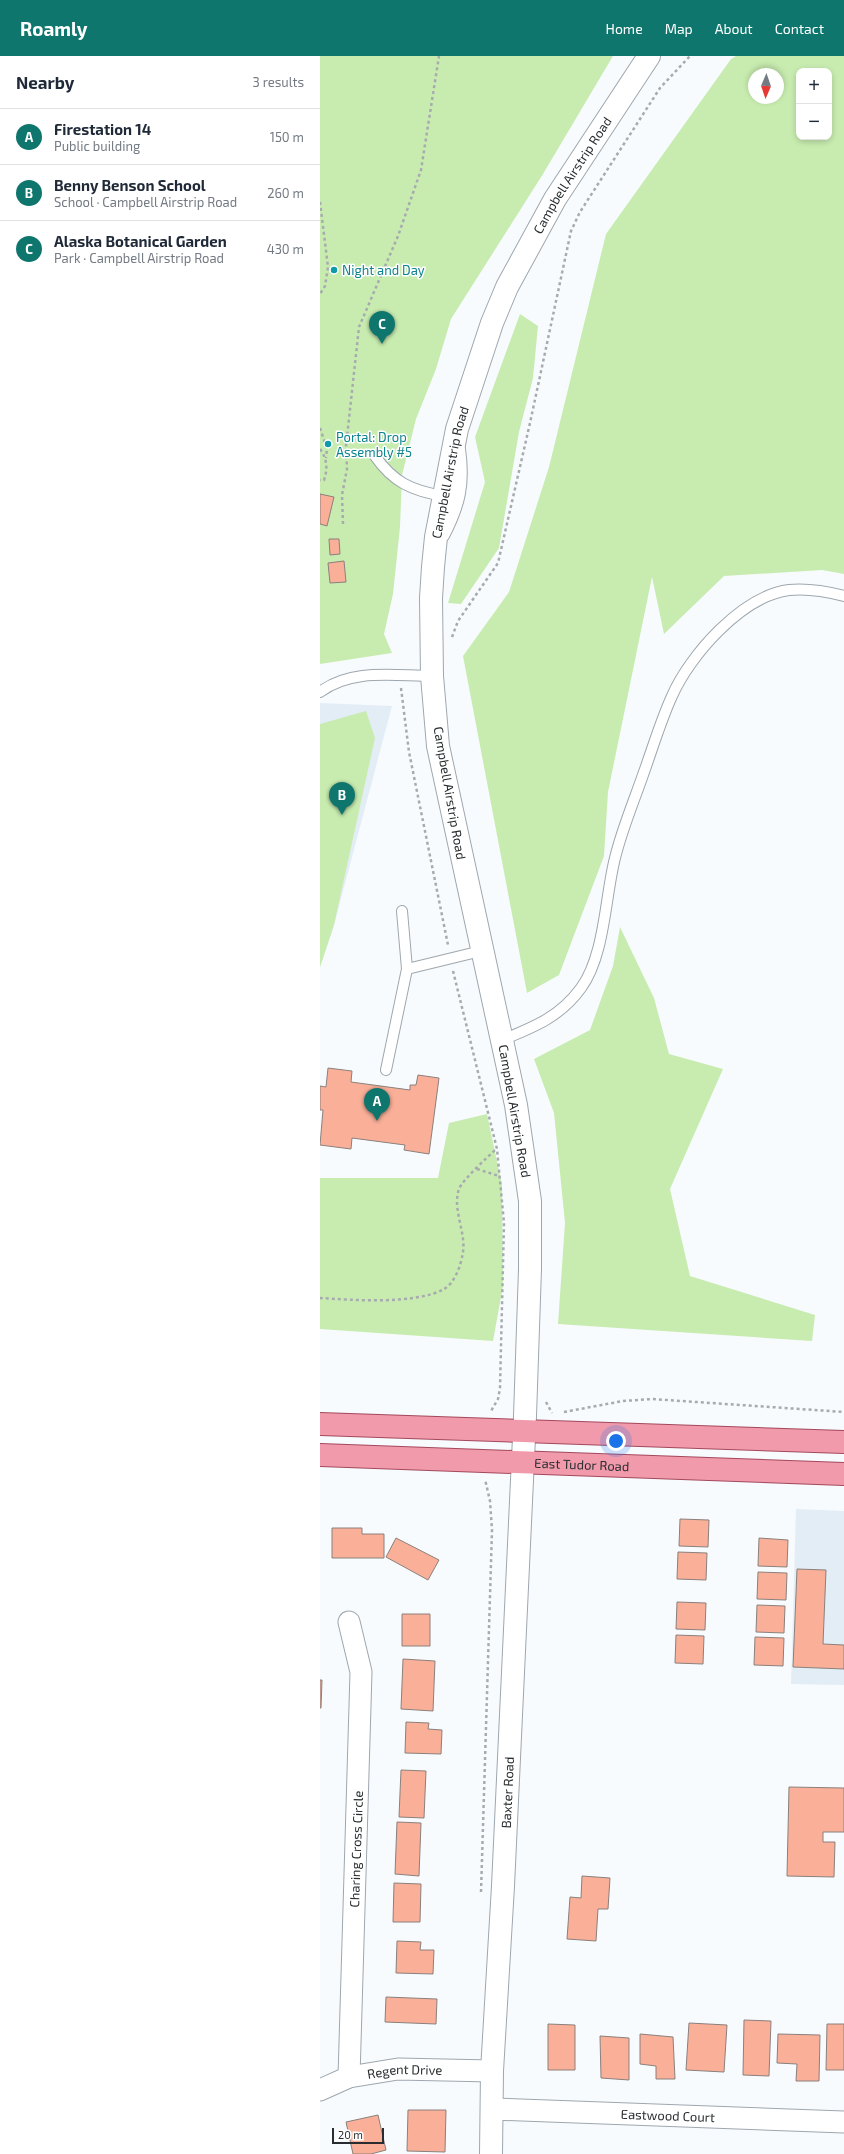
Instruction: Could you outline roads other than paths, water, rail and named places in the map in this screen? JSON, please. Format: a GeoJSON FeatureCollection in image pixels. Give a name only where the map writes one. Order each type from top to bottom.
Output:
{"type":"FeatureCollection","features":[{"type":"Feature","properties":{"kind":"main road"},"geometry":{"type":"LineString","coordinates":[[320,1424],[844,1442]]}},
{"type":"Feature","properties":{"kind":"main road","name":"East Tudor Road"},"geometry":{"type":"LineString","coordinates":[[320,1455],[844,1474]]}},
{"type":"Feature","properties":{"kind":"street","name":"Campbell Airstrip Road"},"geometry":{"type":"LineString","coordinates":[[524,1431],[530,1269],[530,1201],[517,1113],[438,746],[432,676],[431,598],[434,553],[456,429],[492,323],[507,287],[555,199],[649,56]]}},
{"type":"Feature","properties":{"kind":"street","name":"Baxter Road"},"geometry":{"type":"LineString","coordinates":[[491,2154],[493,2109],[492,2072],[503,1886],[524,1431]]}},
{"type":"Feature","properties":{"kind":"street","name":"Charing Cross Circle"},"geometry":{"type":"LineString","coordinates":[[349,1622],[361,1672],[349,2077]]}},
{"type":"Feature","properties":{"kind":"street","name":"Regent Drive"},"geometry":{"type":"LineString","coordinates":[[320,2090],[349,2077],[398,2069],[492,2072]]}},
{"type":"Feature","properties":{"kind":"street","name":"Eastwood Court"},"geometry":{"type":"LineString","coordinates":[[493,2109],[844,2122]]}},
{"type":"Feature","properties":{"kind":"lane"},"geometry":{"type":"LineString","coordinates":[[434,553],[455,514],[463,473],[456,429]]}},
{"type":"Feature","properties":{"kind":"lane"},"geometry":{"type":"LineString","coordinates":[[375,456],[390,476],[412,489],[444,496]]}},
{"type":"Feature","properties":{"kind":"lane"},"geometry":{"type":"LineString","coordinates":[[502,1040],[541,1024],[561,1011],[582,987],[598,954],[615,858],[672,695],[689,665],[706,644],[728,622],[764,597],[788,590],[814,589],[844,596]]}},
{"type":"Feature","properties":{"kind":"lane"},"geometry":{"type":"LineString","coordinates":[[320,692],[330,684],[348,677],[432,676]]}},
{"type":"Feature","properties":{"kind":"lane"},"geometry":{"type":"LineString","coordinates":[[386,1070],[407,969],[402,911]]}},
{"type":"Feature","properties":{"kind":"lane"},"geometry":{"type":"LineString","coordinates":[[407,969],[482,950]]}},
{"type":"Feature","properties":{"kind":"place","name":"Night and Day"},"geometry":{"type":"Point","coordinates":[334,270]}},
{"type":"Feature","properties":{"kind":"place","name":"Alaska Botanical Garden"},"geometry":{"type":"Point","coordinates":[382,344]}},
{"type":"Feature","properties":{"kind":"place","name":"Portal: Drop Assembly #5"},"geometry":{"type":"Point","coordinates":[328,444]}},
{"type":"Feature","properties":{"kind":"place","name":"Benny Benson School"},"geometry":{"type":"Point","coordinates":[342,815]}},
{"type":"Feature","properties":{"kind":"place","name":"Firestation 14"},"geometry":{"type":"Point","coordinates":[377,1121]}}]}
